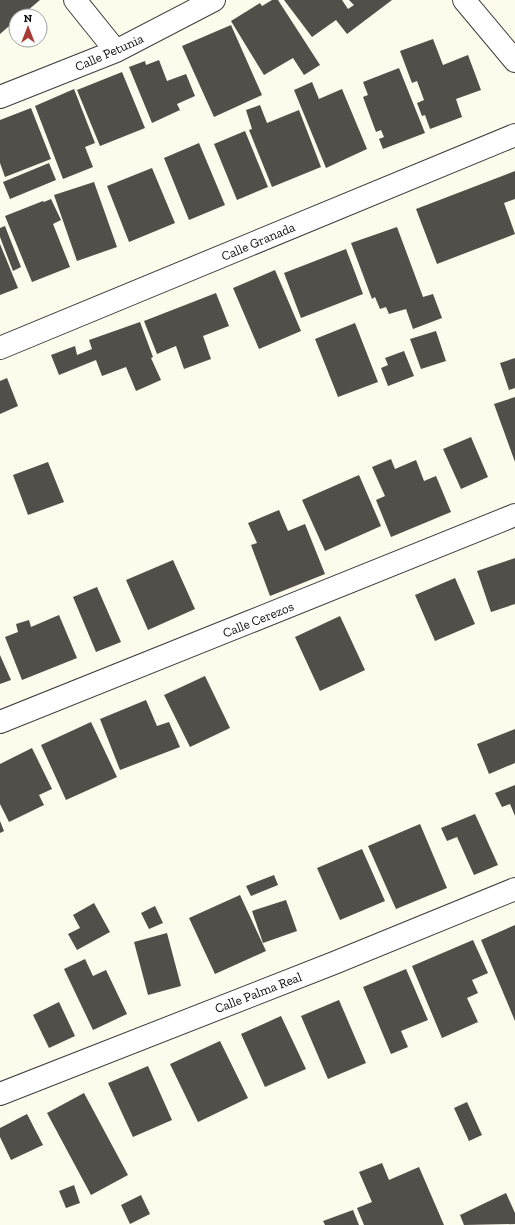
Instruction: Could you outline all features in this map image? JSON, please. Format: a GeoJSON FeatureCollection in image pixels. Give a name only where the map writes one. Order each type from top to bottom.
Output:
{"type":"FeatureCollection","features":[{"type":"Feature","properties":{"kind":"street"},"geometry":{"type":"LineString","coordinates":[[75,0],[116,51]]}},
{"type":"Feature","properties":{"kind":"street","name":"Calle Petunia"},"geometry":{"type":"LineString","coordinates":[[0,97],[116,51],[214,0]]}},
{"type":"Feature","properties":{"kind":"street"},"geometry":{"type":"LineString","coordinates":[[464,0],[515,61]]}},
{"type":"Feature","properties":{"kind":"street","name":"Calle Granada"},"geometry":{"type":"LineString","coordinates":[[0,348],[515,135]]}},
{"type":"Feature","properties":{"kind":"street","name":"Calle Cerezos"},"geometry":{"type":"LineString","coordinates":[[0,722],[515,514]]}},
{"type":"Feature","properties":{"kind":"street","name":"Calle Palma Real"},"geometry":{"type":"LineString","coordinates":[[0,1094],[515,889]]}},
{"type":"Feature","properties":{"kind":"building"},"geometry":{"type":"Polygon","coordinates":[[[0,0],[40,0],[30,8],[8,8],[8,27],[0,34],[0,0]]]}},
{"type":"Feature","properties":{"kind":"building"},"geometry":{"type":"Polygon","coordinates":[[[272,0],[278,0],[320,65],[304,75],[293,58],[264,75],[231,21],[260,3],[262,6],[272,0]]]}},
{"type":"Feature","properties":{"kind":"building"},"geometry":{"type":"Polygon","coordinates":[[[284,0],[342,0],[348,9],[354,5],[349,0],[392,0],[347,34],[336,20],[312,37],[284,0]]]}},
{"type":"Feature","properties":{"kind":"building"},"geometry":{"type":"Polygon","coordinates":[[[231,25],[262,95],[214,117],[182,46],[231,25]]]}},
{"type":"Feature","properties":{"kind":"building"},"geometry":{"type":"Polygon","coordinates":[[[433,39],[443,65],[468,55],[481,90],[456,99],[462,117],[430,129],[425,115],[422,116],[417,103],[424,100],[417,81],[412,83],[400,51],[433,39]]]}},
{"type":"Feature","properties":{"kind":"building"},"geometry":{"type":"Polygon","coordinates":[[[159,60],[167,81],[186,74],[195,96],[177,104],[180,110],[152,123],[129,67],[145,61],[146,65],[159,60]]]}},
{"type":"Feature","properties":{"kind":"building"},"geometry":{"type":"Polygon","coordinates":[[[399,68],[425,133],[383,149],[379,139],[384,137],[381,130],[376,132],[363,97],[368,95],[363,82],[399,68]]]}},
{"type":"Feature","properties":{"kind":"building"},"geometry":{"type":"Polygon","coordinates":[[[122,72],[145,128],[100,146],[77,90],[122,72]]]}},
{"type":"Feature","properties":{"kind":"building"},"geometry":{"type":"Polygon","coordinates":[[[312,82],[319,99],[342,89],[367,149],[326,168],[294,90],[312,82]]]}},
{"type":"Feature","properties":{"kind":"building"},"geometry":{"type":"Polygon","coordinates":[[[74,89],[95,143],[85,147],[93,167],[63,179],[35,106],[74,89]]]}},
{"type":"Feature","properties":{"kind":"building"},"geometry":{"type":"Polygon","coordinates":[[[260,105],[267,123],[299,110],[321,167],[272,187],[249,130],[252,129],[246,110],[260,105]]]}},
{"type":"Feature","properties":{"kind":"building"},"geometry":{"type":"Polygon","coordinates":[[[31,108],[51,159],[5,177],[0,163],[0,120],[31,108]]]}},
{"type":"Feature","properties":{"kind":"building"},"geometry":{"type":"Polygon","coordinates":[[[245,131],[268,187],[237,200],[214,144],[245,131]]]}},
{"type":"Feature","properties":{"kind":"building"},"geometry":{"type":"Polygon","coordinates":[[[199,143],[225,205],[189,220],[164,158],[199,143]]]}},
{"type":"Feature","properties":{"kind":"building"},"geometry":{"type":"Polygon","coordinates":[[[49,163],[56,180],[10,199],[3,182],[49,163]]]}},
{"type":"Feature","properties":{"kind":"building"},"geometry":{"type":"Polygon","coordinates":[[[152,168],[175,223],[129,242],[107,186],[152,168]]]}},
{"type":"Feature","properties":{"kind":"building"},"geometry":{"type":"Polygon","coordinates":[[[515,171],[515,199],[504,203],[515,234],[437,264],[416,209],[515,171]]]}},
{"type":"Feature","properties":{"kind":"building"},"geometry":{"type":"Polygon","coordinates":[[[94,182],[117,247],[77,261],[54,195],[94,182]]]}},
{"type":"Feature","properties":{"kind":"building"},"geometry":{"type":"Polygon","coordinates":[[[51,199],[61,220],[53,224],[70,267],[32,282],[5,216],[51,199]]]}},
{"type":"Feature","properties":{"kind":"building"},"geometry":{"type":"Polygon","coordinates":[[[5,226],[21,267],[13,271],[0,237],[0,228],[5,226]]]}},
{"type":"Feature","properties":{"kind":"building"},"geometry":{"type":"Polygon","coordinates":[[[397,227],[423,297],[433,294],[442,318],[413,329],[406,309],[389,314],[386,307],[380,309],[375,297],[372,299],[351,243],[397,227]]]}},
{"type":"Feature","properties":{"kind":"building"},"geometry":{"type":"Polygon","coordinates":[[[0,244],[18,288],[0,295],[0,244]]]}},
{"type":"Feature","properties":{"kind":"building"},"geometry":{"type":"Polygon","coordinates":[[[346,249],[363,294],[301,318],[284,273],[346,249]]]}},
{"type":"Feature","properties":{"kind":"building"},"geometry":{"type":"Polygon","coordinates":[[[275,270],[301,331],[259,349],[233,288],[275,270]]]}},
{"type":"Feature","properties":{"kind":"building"},"geometry":{"type":"Polygon","coordinates":[[[216,293],[229,326],[203,336],[211,359],[184,369],[176,346],[157,354],[144,321],[216,293]]]}},
{"type":"Feature","properties":{"kind":"building"},"geometry":{"type":"Polygon","coordinates":[[[140,322],[153,357],[151,358],[161,380],[136,391],[126,367],[102,376],[96,360],[59,375],[51,355],[75,346],[77,355],[92,349],[89,340],[140,322]]]}},
{"type":"Feature","properties":{"kind":"building"},"geometry":{"type":"Polygon","coordinates":[[[355,323],[378,382],[338,397],[315,339],[355,323]]]}},
{"type":"Feature","properties":{"kind":"building"},"geometry":{"type":"Polygon","coordinates":[[[436,331],[446,361],[421,369],[410,339],[436,331]]]}},
{"type":"Feature","properties":{"kind":"building"},"geometry":{"type":"Polygon","coordinates":[[[404,351],[414,376],[388,386],[381,368],[388,365],[385,358],[404,351]]]}},
{"type":"Feature","properties":{"kind":"building"},"geometry":{"type":"Polygon","coordinates":[[[515,358],[515,388],[509,390],[500,363],[515,358]]]}},
{"type":"Feature","properties":{"kind":"building"},"geometry":{"type":"Polygon","coordinates":[[[7,378],[18,406],[0,414],[0,381],[7,378]]]}},
{"type":"Feature","properties":{"kind":"building"},"geometry":{"type":"Polygon","coordinates":[[[515,397],[515,462],[494,404],[515,397]]]}},
{"type":"Feature","properties":{"kind":"building"},"geometry":{"type":"Polygon","coordinates":[[[471,437],[488,477],[461,489],[443,449],[471,437]]]}},
{"type":"Feature","properties":{"kind":"building"},"geometry":{"type":"Polygon","coordinates":[[[391,459],[395,469],[416,460],[424,481],[436,476],[451,512],[391,537],[376,500],[385,496],[372,467],[391,459]]]}},
{"type":"Feature","properties":{"kind":"building"},"geometry":{"type":"Polygon","coordinates":[[[48,462],[64,502],[28,515],[13,475],[48,462]]]}},
{"type":"Feature","properties":{"kind":"building"},"geometry":{"type":"Polygon","coordinates":[[[359,475],[381,526],[325,551],[302,500],[359,475]]]}},
{"type":"Feature","properties":{"kind":"building"},"geometry":{"type":"Polygon","coordinates":[[[279,510],[288,531],[305,524],[325,574],[270,596],[251,545],[257,543],[248,523],[279,510]]]}},
{"type":"Feature","properties":{"kind":"building"},"geometry":{"type":"Polygon","coordinates":[[[515,558],[515,604],[491,612],[477,571],[515,558]]]}},
{"type":"Feature","properties":{"kind":"building"},"geometry":{"type":"Polygon","coordinates":[[[173,560],[195,609],[148,630],[126,580],[173,560]]]}},
{"type":"Feature","properties":{"kind":"building"},"geometry":{"type":"Polygon","coordinates":[[[455,578],[475,624],[435,641],[415,595],[455,578]]]}},
{"type":"Feature","properties":{"kind":"building"},"geometry":{"type":"Polygon","coordinates":[[[97,587],[121,642],[96,652],[73,597],[97,587]]]}},
{"type":"Feature","properties":{"kind":"building"},"geometry":{"type":"Polygon","coordinates":[[[59,615],[77,658],[22,680],[5,637],[18,632],[16,624],[29,620],[31,627],[59,615]]]}},
{"type":"Feature","properties":{"kind":"building"},"geometry":{"type":"Polygon","coordinates":[[[340,616],[365,670],[320,691],[295,637],[340,616]]]}},
{"type":"Feature","properties":{"kind":"building"},"geometry":{"type":"Polygon","coordinates":[[[0,655],[11,680],[0,684],[0,655]]]}},
{"type":"Feature","properties":{"kind":"building"},"geometry":{"type":"Polygon","coordinates":[[[205,676],[230,728],[190,747],[164,695],[205,676]]]}},
{"type":"Feature","properties":{"kind":"building"},"geometry":{"type":"Polygon","coordinates":[[[146,700],[157,726],[169,722],[180,747],[120,770],[100,719],[146,700]]]}},
{"type":"Feature","properties":{"kind":"building"},"geometry":{"type":"Polygon","coordinates":[[[91,722],[117,777],[66,800],[41,745],[91,722]]]}},
{"type":"Feature","properties":{"kind":"building"},"geometry":{"type":"Polygon","coordinates":[[[515,729],[515,763],[489,774],[477,744],[515,729]]]}},
{"type":"Feature","properties":{"kind":"building"},"geometry":{"type":"Polygon","coordinates":[[[32,748],[52,789],[39,795],[44,805],[9,822],[0,804],[0,764],[32,748]]]}},
{"type":"Feature","properties":{"kind":"building"},"geometry":{"type":"Polygon","coordinates":[[[515,785],[515,816],[510,804],[502,807],[495,793],[515,785]]]}},
{"type":"Feature","properties":{"kind":"building"},"geometry":{"type":"Polygon","coordinates":[[[475,814],[498,865],[474,875],[457,837],[447,841],[441,828],[475,814]]]}},
{"type":"Feature","properties":{"kind":"building"},"geometry":{"type":"Polygon","coordinates":[[[0,821],[4,831],[0,833],[0,821]]]}},
{"type":"Feature","properties":{"kind":"building"},"geometry":{"type":"Polygon","coordinates":[[[420,824],[447,888],[396,909],[368,846],[420,824]]]}},
{"type":"Feature","properties":{"kind":"building"},"geometry":{"type":"Polygon","coordinates":[[[362,849],[385,901],[340,920],[317,868],[362,849]]]}},
{"type":"Feature","properties":{"kind":"building"},"geometry":{"type":"Polygon","coordinates":[[[274,875],[278,885],[251,896],[246,886],[274,875]]]}},
{"type":"Feature","properties":{"kind":"building"},"geometry":{"type":"Polygon","coordinates":[[[240,895],[266,951],[215,974],[189,918],[240,895]]]}},
{"type":"Feature","properties":{"kind":"building"},"geometry":{"type":"Polygon","coordinates":[[[286,900],[297,931],[263,943],[252,911],[286,900]]]}},
{"type":"Feature","properties":{"kind":"building"},"geometry":{"type":"Polygon","coordinates":[[[94,903],[110,932],[77,950],[68,934],[80,928],[73,915],[94,903]]]}},
{"type":"Feature","properties":{"kind":"building"},"geometry":{"type":"Polygon","coordinates":[[[155,906],[163,923],[149,929],[141,913],[155,906]]]}},
{"type":"Feature","properties":{"kind":"building"},"geometry":{"type":"Polygon","coordinates":[[[515,925],[515,1021],[481,940],[515,925]]]}},
{"type":"Feature","properties":{"kind":"building"},"geometry":{"type":"Polygon","coordinates":[[[167,933],[181,986],[148,995],[134,942],[167,933]]]}},
{"type":"Feature","properties":{"kind":"building"},"geometry":{"type":"Polygon","coordinates":[[[473,940],[488,973],[472,980],[478,993],[467,998],[478,1022],[442,1038],[412,966],[473,940]]]}},
{"type":"Feature","properties":{"kind":"building"},"geometry":{"type":"Polygon","coordinates":[[[85,959],[93,976],[106,970],[127,1014],[93,1030],[64,969],[85,959]]]}},
{"type":"Feature","properties":{"kind":"building"},"geometry":{"type":"Polygon","coordinates":[[[406,969],[428,1020],[401,1031],[408,1047],[391,1054],[363,987],[406,969]]]}},
{"type":"Feature","properties":{"kind":"building"},"geometry":{"type":"Polygon","coordinates":[[[339,1000],[366,1063],[328,1079],[301,1016],[339,1000]]]}},
{"type":"Feature","properties":{"kind":"building"},"geometry":{"type":"Polygon","coordinates":[[[59,1002],[75,1036],[49,1048],[33,1015],[59,1002]]]}},
{"type":"Feature","properties":{"kind":"building"},"geometry":{"type":"Polygon","coordinates":[[[281,1016],[306,1069],[265,1087],[241,1034],[281,1016]]]}},
{"type":"Feature","properties":{"kind":"building"},"geometry":{"type":"Polygon","coordinates":[[[220,1041],[248,1098],[198,1122],[170,1064],[220,1041]]]}},
{"type":"Feature","properties":{"kind":"building"},"geometry":{"type":"Polygon","coordinates":[[[148,1066],[172,1120],[133,1137],[108,1083],[148,1066]]]}},
{"type":"Feature","properties":{"kind":"building"},"geometry":{"type":"Polygon","coordinates":[[[84,1093],[128,1175],[91,1195],[47,1113],[84,1093]]]}},
{"type":"Feature","properties":{"kind":"building"},"geometry":{"type":"Polygon","coordinates":[[[467,1102],[482,1135],[469,1141],[454,1108],[467,1102]]]}},
{"type":"Feature","properties":{"kind":"building"},"geometry":{"type":"Polygon","coordinates":[[[27,1114],[43,1145],[11,1160],[0,1137],[0,1128],[27,1114]]]}},
{"type":"Feature","properties":{"kind":"building"},"geometry":{"type":"Polygon","coordinates":[[[382,1163],[389,1180],[419,1167],[444,1225],[364,1225],[357,1208],[372,1202],[359,1172],[382,1163]]]}},
{"type":"Feature","properties":{"kind":"building"},"geometry":{"type":"Polygon","coordinates":[[[74,1185],[80,1203],[66,1208],[59,1191],[74,1185]]]}},
{"type":"Feature","properties":{"kind":"building"},"geometry":{"type":"Polygon","coordinates":[[[506,1193],[515,1213],[515,1224],[464,1225],[460,1215],[506,1193]]]}},
{"type":"Feature","properties":{"kind":"building"},"geometry":{"type":"Polygon","coordinates":[[[141,1195],[150,1214],[130,1224],[121,1205],[141,1195]]]}},
{"type":"Feature","properties":{"kind":"building"},"geometry":{"type":"Polygon","coordinates":[[[353,1210],[359,1225],[325,1225],[323,1221],[353,1210]]]}}]}
